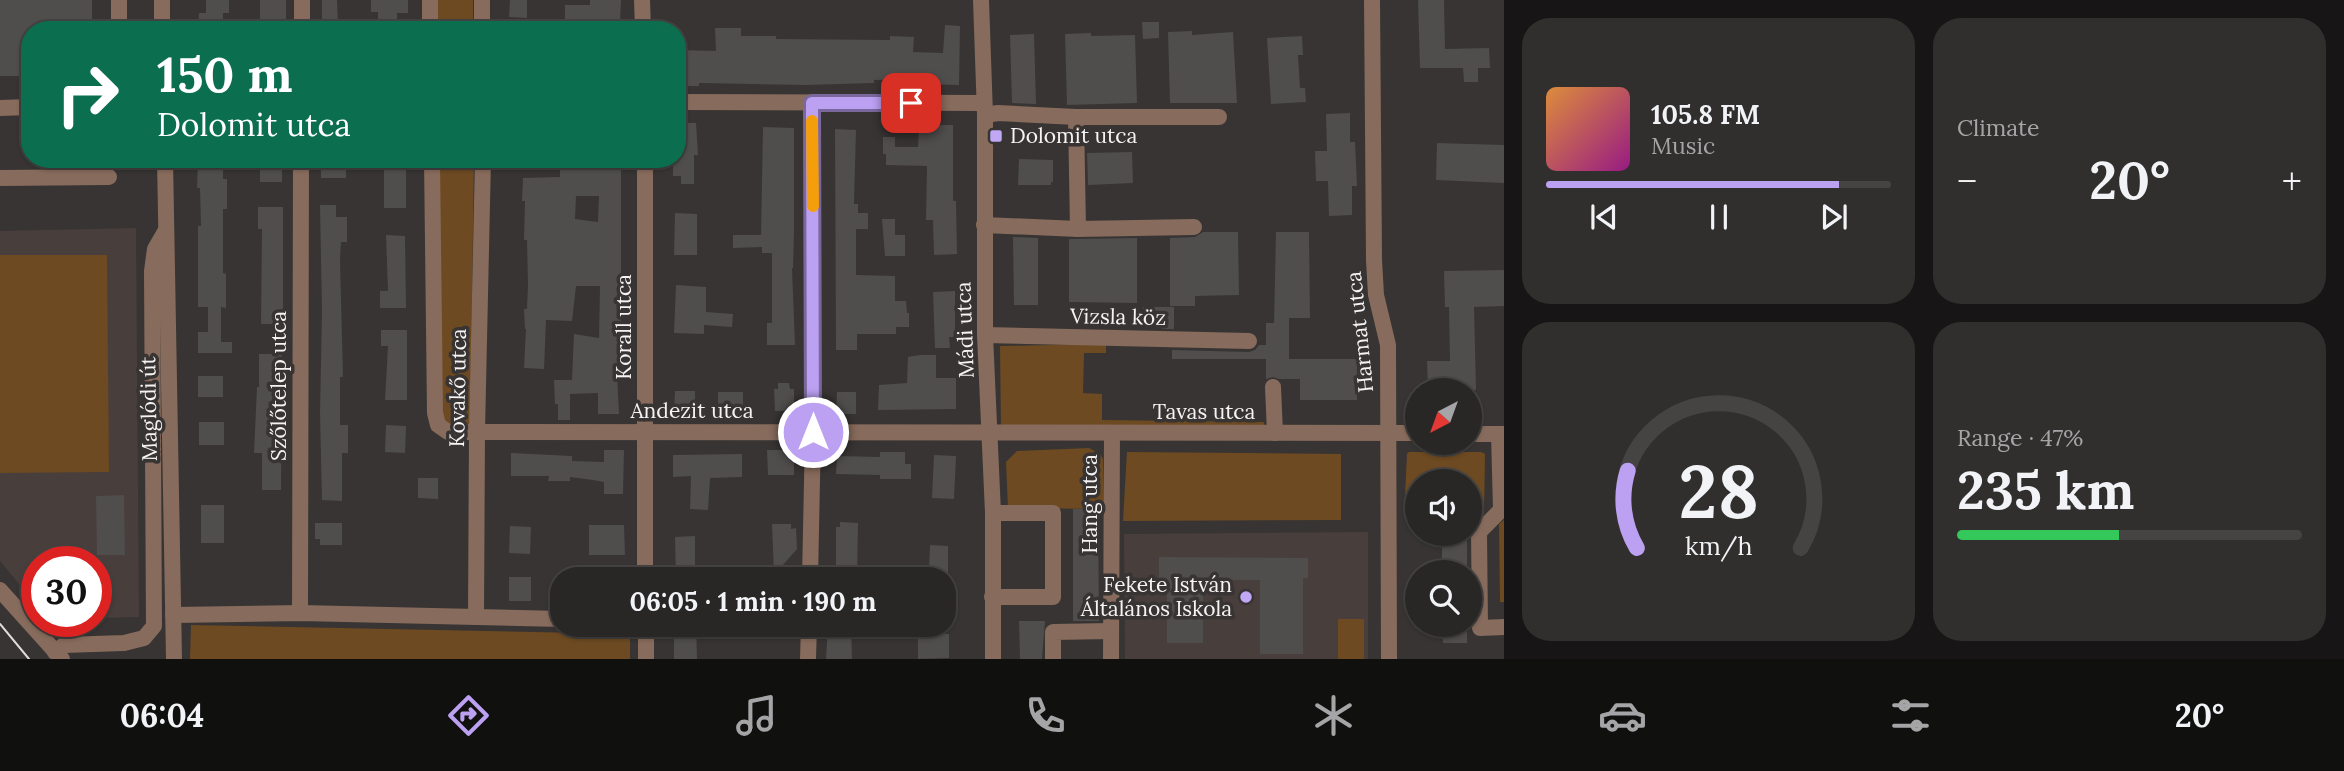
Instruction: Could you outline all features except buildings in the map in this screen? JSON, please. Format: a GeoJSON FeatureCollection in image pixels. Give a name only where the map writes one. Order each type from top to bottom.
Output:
{"type":"FeatureCollection","features":[{"type":"Feature","properties":{"kind":"street"},"geometry":{"type":"LineString","coordinates":[[119,0],[119,21]]}},
{"type":"Feature","properties":{"kind":"street"},"geometry":{"type":"LineString","coordinates":[[162,0],[162,21]]}},
{"type":"Feature","properties":{"kind":"street"},"geometry":{"type":"LineString","coordinates":[[302,0],[302,21]]}},
{"type":"Feature","properties":{"kind":"street"},"geometry":{"type":"LineString","coordinates":[[430,0],[430,21]]}},
{"type":"Feature","properties":{"kind":"street"},"geometry":{"type":"LineString","coordinates":[[482,0],[482,21]]}},
{"type":"Feature","properties":{"kind":"street"},"geometry":{"type":"LineString","coordinates":[[642,0],[643,21]]}},
{"type":"Feature","properties":{"kind":"street","name":"Mádi utca"},"geometry":{"type":"LineString","coordinates":[[981,0],[985,335],[993,513],[993,659]]}},
{"type":"Feature","properties":{"kind":"street","name":"Harmat utca"},"geometry":{"type":"LineString","coordinates":[[1372,0],[1376,295],[1388,345],[1403,433],[1389,659]]}},
{"type":"Feature","properties":{"kind":"street"},"geometry":{"type":"LineString","coordinates":[[686,102],[984,109],[998,113],[1076,117],[1219,117]]}},
{"type":"Feature","properties":{"kind":"street"},"geometry":{"type":"LineString","coordinates":[[810,567],[813,432],[812,103]]}},
{"type":"Feature","properties":{"kind":"street"},"geometry":{"type":"LineString","coordinates":[[0,108],[21,107]]}},
{"type":"Feature","properties":{"kind":"street"},"geometry":{"type":"LineString","coordinates":[[1076,117],[1078,229]]}},
{"type":"Feature","properties":{"kind":"street","name":"Maglódi út"},"geometry":{"type":"LineString","coordinates":[[165,168],[174,659]]}},
{"type":"Feature","properties":{"kind":"street","name":"Szőlőtelep utca"},"geometry":{"type":"LineString","coordinates":[[300,614],[301,168]]}},
{"type":"Feature","properties":{"kind":"street","name":"Andezit utca"},"geometry":{"type":"LineString","coordinates":[[432,168],[436,421],[448,432],[990,432]]}},
{"type":"Feature","properties":{"kind":"street","name":"Kovakő utca"},"geometry":{"type":"LineString","coordinates":[[476,617],[483,168]]}},
{"type":"Feature","properties":{"kind":"street","name":"Korall utca"},"geometry":{"type":"LineString","coordinates":[[645,168],[645,567]]}},
{"type":"Feature","properties":{"kind":"street"},"geometry":{"type":"LineString","coordinates":[[0,178],[109,177]]}},
{"type":"Feature","properties":{"kind":"street"},"geometry":{"type":"LineString","coordinates":[[984,225],[1078,229],[1194,227]]}},
{"type":"Feature","properties":{"kind":"street"},"geometry":{"type":"LineString","coordinates":[[0,590],[58,655],[64,645],[124,643],[145,638],[154,626],[152,271],[155,249],[166,230]]}},
{"type":"Feature","properties":{"kind":"street","name":"Vizsla köz"},"geometry":{"type":"LineString","coordinates":[[985,335],[1249,341]]}},
{"type":"Feature","properties":{"kind":"street"},"geometry":{"type":"LineString","coordinates":[[1273,387],[1275,433]]}},
{"type":"Feature","properties":{"kind":"street","name":"Tavas utca"},"geometry":{"type":"LineString","coordinates":[[990,432],[1403,433]]}},
{"type":"Feature","properties":{"kind":"street","name":"Hang utca"},"geometry":{"type":"LineString","coordinates":[[1111,659],[1112,433]]}},
{"type":"Feature","properties":{"kind":"street"},"geometry":{"type":"LineString","coordinates":[[1482,433],[1501,434],[1501,510],[1479,532],[1480,628],[1504,627]]}},
{"type":"Feature","properties":{"kind":"street"},"geometry":{"type":"LineString","coordinates":[[992,597],[1053,597],[1053,513],[993,513]]}},
{"type":"Feature","properties":{"kind":"street"},"geometry":{"type":"LineString","coordinates":[[173,615],[300,614],[550,619]]}},
{"type":"Feature","properties":{"kind":"street"},"geometry":{"type":"LineString","coordinates":[[1054,659],[1053,632],[1111,631]]}},
{"type":"Feature","properties":{"kind":"street"},"geometry":{"type":"LineString","coordinates":[[646,637],[646,659]]}},
{"type":"Feature","properties":{"kind":"street"},"geometry":{"type":"LineString","coordinates":[[808,659],[809,637]]}},
{"type":"Feature","properties":{"kind":"shaded area"},"geometry":{"type":"Polygon","coordinates":[[[435,0],[473,0],[473,21],[436,21],[435,0]]]}},
{"type":"Feature","properties":{"kind":"shaded area"},"geometry":{"type":"Polygon","coordinates":[[[438,168],[474,168],[470,430],[454,431],[441,417],[438,168]]]}},
{"type":"Feature","properties":{"kind":"shaded area"},"geometry":{"type":"Polygon","coordinates":[[[136,228],[139,617],[112,618],[112,546],[21,546],[21,587],[0,561],[0,231],[136,228]]]}},
{"type":"Feature","properties":{"kind":"shaded area"},"geometry":{"type":"Polygon","coordinates":[[[0,255],[107,255],[109,472],[0,473],[0,255]]]}},
{"type":"Feature","properties":{"kind":"shaded area"},"geometry":{"type":"Polygon","coordinates":[[[1106,344],[1106,353],[1084,353],[1083,393],[1102,394],[1102,420],[1264,422],[1263,430],[1001,429],[1000,346],[1106,344]]]}},
{"type":"Feature","properties":{"kind":"shaded area"},"geometry":{"type":"Polygon","coordinates":[[[1089,448],[1103,459],[1104,504],[1098,509],[1008,508],[1006,462],[1017,451],[1089,448]]]}},
{"type":"Feature","properties":{"kind":"shaded area"},"geometry":{"type":"Polygon","coordinates":[[[1127,452],[1341,454],[1341,520],[1123,521],[1127,452]]]}},
{"type":"Feature","properties":{"kind":"shaded area"},"geometry":{"type":"Polygon","coordinates":[[[1485,454],[1484,514],[1482,516],[1482,469],[1406,469],[1407,455],[1485,454]]]}},
{"type":"Feature","properties":{"kind":"shaded area"},"geometry":{"type":"Polygon","coordinates":[[[1504,520],[1504,602],[1500,602],[1499,524],[1504,520]]]}},
{"type":"Feature","properties":{"kind":"shaded area","name":"Fekete István Általános Iskola"},"geometry":{"type":"Polygon","coordinates":[[[1368,532],[1368,659],[1125,659],[1124,534],[1368,532]]]}},
{"type":"Feature","properties":{"kind":"shaded area"},"geometry":{"type":"Polygon","coordinates":[[[1338,619],[1364,619],[1364,659],[1338,659],[1338,619]]]}},
{"type":"Feature","properties":{"kind":"shaded area"},"geometry":{"type":"Polygon","coordinates":[[[191,625],[550,632],[550,637],[630,637],[630,659],[190,659],[191,625]]]}},
{"type":"Feature","properties":{"kind":"tram line"},"geometry":{"type":"LineString","coordinates":[[0,624],[29,659]]}},
{"type":"Feature","properties":{"kind":"slow traffic"},"geometry":{"type":"LineString","coordinates":[[812,121],[813,206]]}},
{"type":"Feature","properties":{"kind":"place","name":"Dolomit utca"},"geometry":{"type":"Point","coordinates":[996,136]}},
{"type":"Feature","properties":{"kind":"place","name":"Fekete István Általános Iskola"},"geometry":{"type":"Point","coordinates":[1246,597]}},
{"type":"Feature","properties":{"kind":"route"},"geometry":{"type":"LineString","coordinates":[[813,432],[812,103],[911,103]]}}]}
